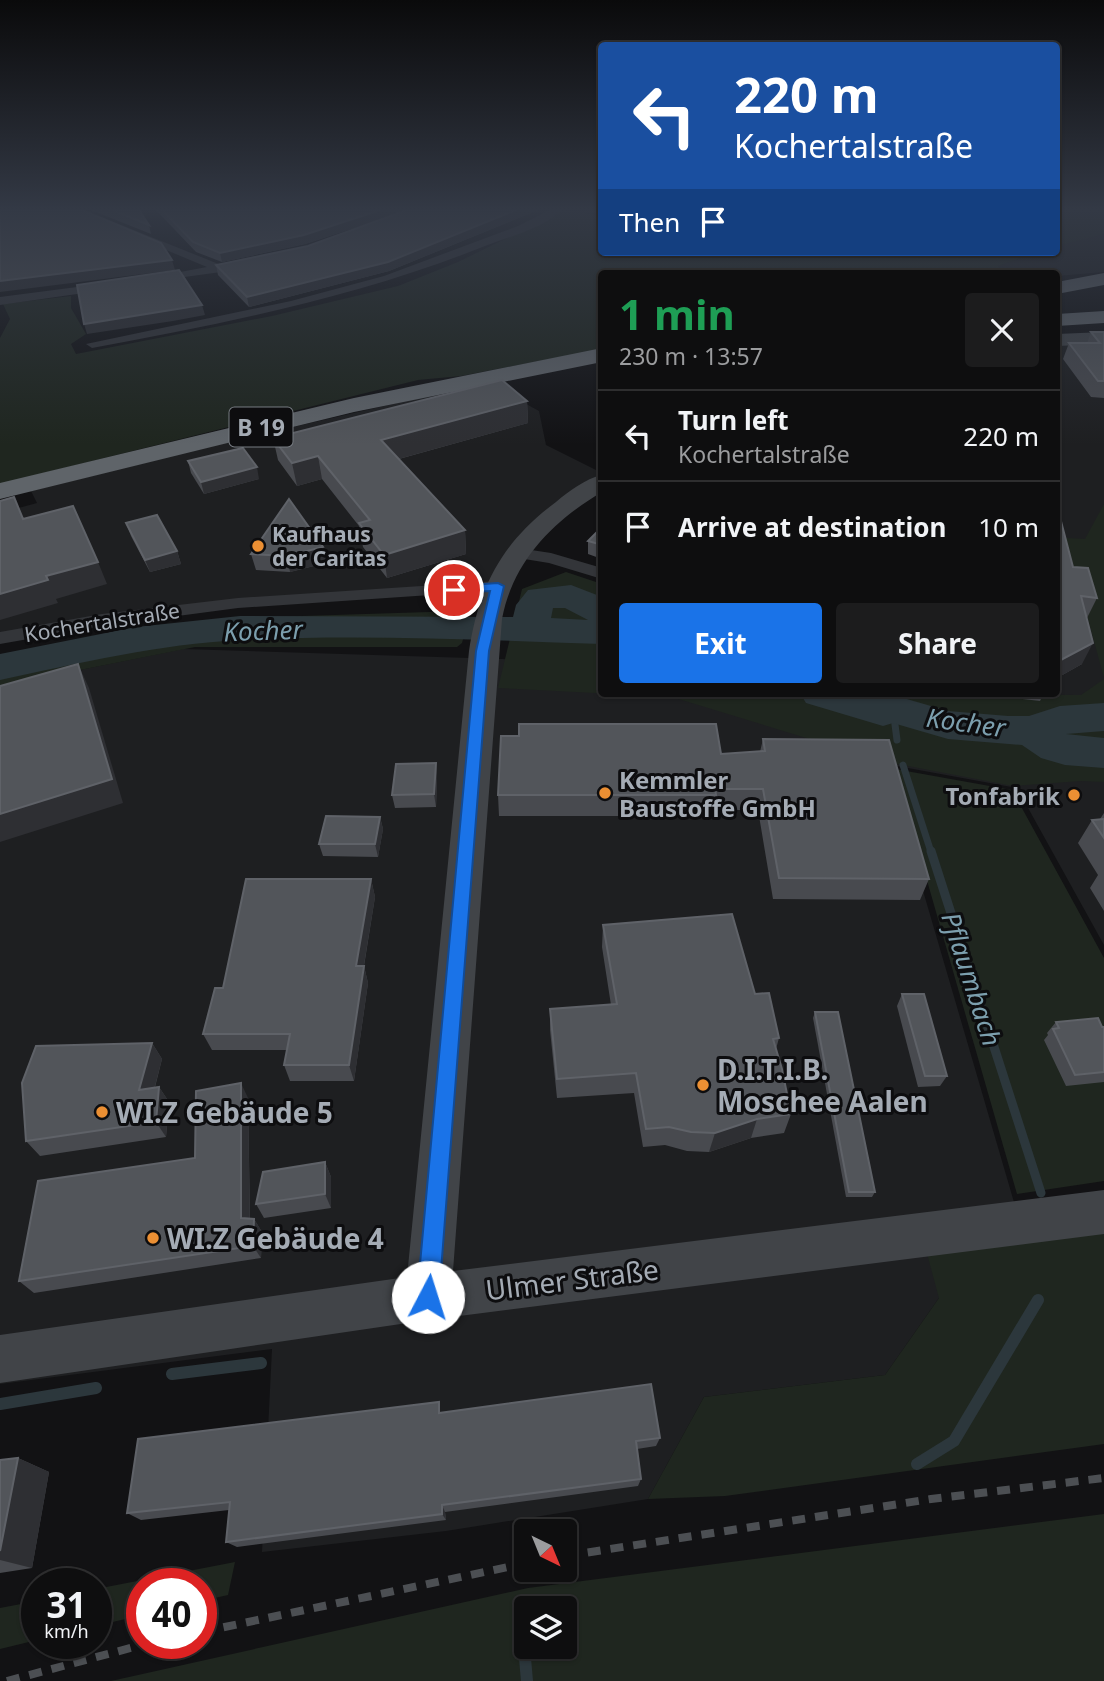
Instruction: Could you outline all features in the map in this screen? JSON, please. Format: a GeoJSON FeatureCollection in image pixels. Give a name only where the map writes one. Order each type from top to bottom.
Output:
{"type":"FeatureCollection","features":[{"type":"Feature","properties":{"kind":"highway"},"geometry":{"type":"LineString","coordinates":[[1060,299],[1104,295]]}},
{"type":"Feature","properties":{"kind":"highway"},"geometry":{"type":"LineString","coordinates":[[1060,320],[1104,317]]}},
{"type":"Feature","properties":{"kind":"highway","name":"B 19"},"geometry":{"type":"LineString","coordinates":[[0,491],[480,378],[598,356]]}},
{"type":"Feature","properties":{"kind":"street"},"geometry":{"type":"LineString","coordinates":[[0,301],[92,288]]}},
{"type":"Feature","properties":{"kind":"street"},"geometry":{"type":"LineString","coordinates":[[92,344],[241,317],[361,288]]}},
{"type":"Feature","properties":{"kind":"street"},"geometry":{"type":"LineString","coordinates":[[1060,340],[1104,338]]}},
{"type":"Feature","properties":{"kind":"street"},"geometry":{"type":"LineString","coordinates":[[428,1297],[486,630],[498,586],[518,553],[541,526],[578,495],[598,484]]}},
{"type":"Feature","properties":{"kind":"street"},"geometry":{"type":"LineString","coordinates":[[518,553],[551,558],[598,573]]}},
{"type":"Feature","properties":{"kind":"street","name":"Kochertalstraße"},"geometry":{"type":"LineString","coordinates":[[0,638],[102,620],[238,603],[498,586]]}},
{"type":"Feature","properties":{"kind":"street","name":"Ulmer Straße"},"geometry":{"type":"LineString","coordinates":[[0,1359],[428,1297],[1104,1212]]}},
{"type":"Feature","properties":{"kind":"shaded area"},"geometry":{"type":"Polygon","coordinates":[[[388,288],[598,288],[598,350],[461,376],[418,380],[0,484],[0,338],[10,319],[3,304],[71,296],[71,308],[86,334],[71,344],[76,354],[272,316],[388,288]]]}},
{"type":"Feature","properties":{"kind":"shaded area"},"geometry":{"type":"Polygon","coordinates":[[[1104,341],[1104,945],[1017,788],[886,764],[1016,1209],[939,1298],[885,1375],[704,1397],[648,1499],[446,1531],[262,1552],[272,1349],[0,1384],[0,686],[183,649],[598,662],[598,697],[1060,697],[1060,343],[1104,341]]]}},
{"type":"Feature","properties":{"kind":"shaded area"},"geometry":{"type":"Polygon","coordinates":[[[490,384],[539,411],[546,445],[598,471],[598,480],[491,582],[245,599],[0,633],[0,513],[37,503],[31,491],[475,385],[490,384]]]}},
{"type":"Feature","properties":{"kind":"shaded area"},"geometry":{"type":"Polygon","coordinates":[[[1104,504],[1104,678],[1066,538],[1085,539],[1104,504]]]}},
{"type":"Feature","properties":{"kind":"shaded area"},"geometry":{"type":"Polygon","coordinates":[[[566,572],[598,583],[598,693],[498,688],[522,589],[566,572]]]}},
{"type":"Feature","properties":{"kind":"shaded area"},"geometry":{"type":"Polygon","coordinates":[[[461,611],[469,616],[462,643],[457,647],[195,647],[0,686],[0,658],[89,638],[237,618],[461,611]]]}},
{"type":"Feature","properties":{"kind":"shaded area"},"geometry":{"type":"Polygon","coordinates":[[[1104,679],[1104,782],[1013,786],[882,761],[672,697],[1060,697],[1081,695],[1104,679]]]}},
{"type":"Feature","properties":{"kind":"shaded area"},"geometry":{"type":"Polygon","coordinates":[[[895,769],[1012,790],[1104,958],[1104,1181],[1017,1194],[895,769]]]}},
{"type":"Feature","properties":{"kind":"shaded area"},"geometry":{"type":"Polygon","coordinates":[[[1104,1226],[1104,1444],[725,1496],[648,1499],[704,1397],[885,1375],[939,1298],[926,1250],[1104,1226]]]}},
{"type":"Feature","properties":{"kind":"shaded area"},"geometry":{"type":"Polygon","coordinates":[[[1104,1514],[1104,1681],[111,1681],[528,1588],[1104,1514]]]}},
{"type":"Feature","properties":{"kind":"shaded area"},"geometry":{"type":"Polygon","coordinates":[[[235,1562],[228,1595],[217,1597],[217,1568],[204,1568],[235,1562]]]}},
{"type":"Feature","properties":{"kind":"shaded area"},"geometry":{"type":"Polygon","coordinates":[[[126,1583],[126,1619],[112,1622],[112,1586],[126,1583]]]}},
{"type":"Feature","properties":{"kind":"shaded area"},"geometry":{"type":"Polygon","coordinates":[[[21,1604],[21,1644],[0,1649],[0,1608],[21,1604]]]}},
{"type":"Feature","properties":{"kind":"building"},"geometry":{"type":"Polygon","coordinates":[[[78,288],[191,288],[202,305],[84,324],[78,288]]]}},
{"type":"Feature","properties":{"kind":"building"},"geometry":{"type":"Polygon","coordinates":[[[239,288],[281,288],[247,297],[239,288]]]}},
{"type":"Feature","properties":{"kind":"building"},"geometry":{"type":"Polygon","coordinates":[[[1091,332],[1104,332],[1104,381],[1098,381],[1069,343],[1100,343],[1091,332]]]}},
{"type":"Feature","properties":{"kind":"building"},"geometry":{"type":"Polygon","coordinates":[[[502,380],[527,401],[381,440],[465,530],[384,555],[359,523],[370,520],[318,456],[292,463],[273,438],[502,380]]]}},
{"type":"Feature","properties":{"kind":"building"},"geometry":{"type":"Polygon","coordinates":[[[243,448],[257,467],[201,482],[188,461],[243,448]]]}},
{"type":"Feature","properties":{"kind":"building"},"geometry":{"type":"Polygon","coordinates":[[[14,497],[23,519],[73,506],[98,562],[46,576],[48,580],[0,594],[0,501],[14,497]]]}},
{"type":"Feature","properties":{"kind":"building"},"geometry":{"type":"Polygon","coordinates":[[[289,499],[323,547],[287,556],[251,554],[289,499]]]}},
{"type":"Feature","properties":{"kind":"building"},"geometry":{"type":"Polygon","coordinates":[[[157,515],[177,551],[145,560],[126,523],[157,515]]]}},
{"type":"Feature","properties":{"kind":"building"},"geometry":{"type":"Polygon","coordinates":[[[1060,517],[1073,567],[1088,568],[1097,598],[1081,596],[1093,643],[1060,660],[1060,517]]]}},
{"type":"Feature","properties":{"kind":"building"},"geometry":{"type":"Polygon","coordinates":[[[598,531],[598,544],[588,541],[598,531]]]}},
{"type":"Feature","properties":{"kind":"building"},"geometry":{"type":"Polygon","coordinates":[[[78,664],[112,779],[0,814],[0,686],[78,664]]]}},
{"type":"Feature","properties":{"kind":"building"},"geometry":{"type":"Polygon","coordinates":[[[519,724],[716,724],[721,754],[765,751],[763,739],[889,740],[929,879],[779,878],[763,789],[715,789],[716,795],[498,795],[501,736],[519,736],[519,724]]]}},
{"type":"Feature","properties":{"kind":"building"},"geometry":{"type":"Polygon","coordinates":[[[436,763],[434,794],[392,795],[396,764],[436,763]]]}},
{"type":"Feature","properties":{"kind":"building"},"geometry":{"type":"Polygon","coordinates":[[[326,816],[380,817],[375,844],[319,844],[326,816]]]}},
{"type":"Feature","properties":{"kind":"building"},"geometry":{"type":"Polygon","coordinates":[[[1104,819],[1104,838],[1092,820],[1104,819]]]}},
{"type":"Feature","properties":{"kind":"building"},"geometry":{"type":"Polygon","coordinates":[[[246,879],[371,879],[356,966],[364,966],[349,1065],[284,1065],[290,1034],[203,1034],[215,988],[223,988],[246,879]]]}},
{"type":"Feature","properties":{"kind":"building"},"geometry":{"type":"Polygon","coordinates":[[[732,914],[755,994],[769,993],[779,1038],[773,1039],[791,1114],[757,1119],[715,1133],[691,1132],[669,1127],[646,1129],[636,1073],[557,1079],[550,1009],[617,1004],[603,925],[732,914]]]}},
{"type":"Feature","properties":{"kind":"building"},"geometry":{"type":"Polygon","coordinates":[[[902,994],[924,994],[947,1076],[925,1076],[902,994]]]}},
{"type":"Feature","properties":{"kind":"building"},"geometry":{"type":"Polygon","coordinates":[[[815,1012],[838,1012],[875,1192],[849,1192],[815,1012]]]}},
{"type":"Feature","properties":{"kind":"building"},"geometry":{"type":"Polygon","coordinates":[[[1098,1018],[1104,1027],[1104,1072],[1075,1075],[1053,1029],[1059,1028],[1056,1022],[1098,1018]]]}},
{"type":"Feature","properties":{"kind":"building","name":"WI.Z Gebäude 5"},"geometry":{"type":"Polygon","coordinates":[[[152,1043],[139,1090],[159,1087],[156,1122],[26,1141],[22,1083],[36,1046],[152,1043]]]}},
{"type":"Feature","properties":{"kind":"building","name":"WI.Z Gebäude 4"},"geometry":{"type":"Polygon","coordinates":[[[241,1083],[241,1218],[254,1219],[253,1246],[19,1281],[38,1181],[195,1158],[196,1091],[241,1083]]]}},
{"type":"Feature","properties":{"kind":"building"},"geometry":{"type":"Polygon","coordinates":[[[325,1162],[325,1194],[256,1204],[263,1172],[325,1162]]]}},
{"type":"Feature","properties":{"kind":"building"},"geometry":{"type":"Polygon","coordinates":[[[651,1384],[660,1438],[636,1441],[641,1479],[442,1505],[442,1514],[226,1542],[230,1502],[127,1513],[138,1439],[439,1402],[439,1413],[651,1384]]]}},
{"type":"Feature","properties":{"kind":"building"},"geometry":{"type":"Polygon","coordinates":[[[18,1458],[0,1551],[0,1460],[18,1458]]]}},
{"type":"Feature","properties":{"kind":"waterway","name":"Kocher"},"geometry":{"type":"LineString","coordinates":[[530,628],[535,605],[541,598],[571,596],[598,610]]}},
{"type":"Feature","properties":{"kind":"waterway","name":"Kocher"},"geometry":{"type":"LineString","coordinates":[[0,667],[136,639],[240,628],[450,627],[598,632]]}},
{"type":"Feature","properties":{"kind":"waterway","name":"Kocher"},"geometry":{"type":"LineString","coordinates":[[834,697],[883,712],[893,709],[948,725],[1008,731],[1032,730]]}},
{"type":"Feature","properties":{"kind":"waterway","name":"Pflaumbach"},"geometry":{"type":"LineString","coordinates":[[893,709],[897,740]]}},
{"type":"Feature","properties":{"kind":"waterway","name":"Kocher"},"geometry":{"type":"LineString","coordinates":[[1032,730],[1060,720],[1104,717]]}},
{"type":"Feature","properties":{"kind":"waterway","name":"Kocher"},"geometry":{"type":"LineString","coordinates":[[1032,730],[1048,743],[1065,750],[1104,753]]}},
{"type":"Feature","properties":{"kind":"waterway","name":"Pflaumbach"},"geometry":{"type":"LineString","coordinates":[[903,765],[931,852]]}},
{"type":"Feature","properties":{"kind":"waterway","name":"Pflaumbach"},"geometry":{"type":"LineString","coordinates":[[931,851],[1041,1193]]}},
{"type":"Feature","properties":{"kind":"waterway"},"geometry":{"type":"LineString","coordinates":[[917,1464],[954,1441],[1038,1300]]}},
{"type":"Feature","properties":{"kind":"waterway","name":"Pflaumbach"},"geometry":{"type":"LineString","coordinates":[[172,1374],[261,1363]]}},
{"type":"Feature","properties":{"kind":"waterway","name":"Pflaumbach"},"geometry":{"type":"LineString","coordinates":[[0,1404],[96,1388]]}},
{"type":"Feature","properties":{"kind":"waterway"},"geometry":{"type":"LineString","coordinates":[[525,1659],[527,1681]]}},
{"type":"Feature","properties":{"kind":"railway"},"geometry":{"type":"LineString","coordinates":[[578,1554],[931,1499],[1104,1478]]}},
{"type":"Feature","properties":{"kind":"railway"},"geometry":{"type":"LineString","coordinates":[[217,1629],[514,1566]]}},
{"type":"Feature","properties":{"kind":"railway"},"geometry":{"type":"LineString","coordinates":[[7,1681],[126,1649]]}},
{"type":"Feature","properties":{"kind":"place","name":"Kaufhaus der Caritas"},"geometry":{"type":"Point","coordinates":[258,546]}},
{"type":"Feature","properties":{"kind":"place","name":"Kemmler Baustoffe GmbH"},"geometry":{"type":"Point","coordinates":[605,793]}},
{"type":"Feature","properties":{"kind":"place","name":"Tonfabrik"},"geometry":{"type":"Point","coordinates":[1074,795]}},
{"type":"Feature","properties":{"kind":"place","name":"D.I.T.I.B. Moschee Aalen"},"geometry":{"type":"Point","coordinates":[703,1085]}},
{"type":"Feature","properties":{"kind":"place","name":"WI.Z Gebäude 5"},"geometry":{"type":"Point","coordinates":[102,1112]}},
{"type":"Feature","properties":{"kind":"place","name":"WI.Z Gebäude 4"},"geometry":{"type":"Point","coordinates":[153,1238]}},
{"type":"Feature","properties":{"kind":"route"},"geometry":{"type":"LineString","coordinates":[[428,1297],[482,651],[498,586],[454,590]]}}]}
